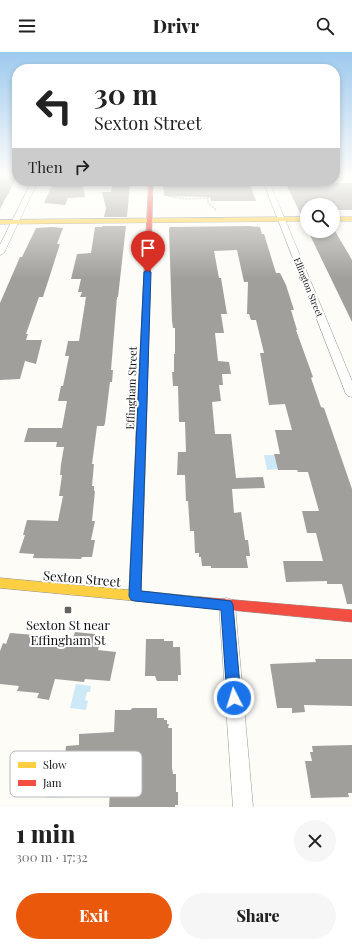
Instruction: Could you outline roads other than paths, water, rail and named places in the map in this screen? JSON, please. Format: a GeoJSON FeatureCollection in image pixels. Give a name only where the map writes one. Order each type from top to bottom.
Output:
{"type":"FeatureCollection","features":[{"type":"Feature","properties":{"kind":"street"},"geometry":{"type":"LineString","coordinates":[[0,253],[21,209]]}},
{"type":"Feature","properties":{"kind":"street","name":"Effingham Street"},"geometry":{"type":"LineString","coordinates":[[135,596],[150,209]]}},
{"type":"Feature","properties":{"kind":"street","name":"Ellington Street"},"geometry":{"type":"LineString","coordinates":[[278,209],[352,394]]}},
{"type":"Feature","properties":{"kind":"street"},"geometry":{"type":"LineString","coordinates":[[0,222],[300,219]]}},
{"type":"Feature","properties":{"kind":"street"},"geometry":{"type":"LineString","coordinates":[[340,219],[352,219]]}},
{"type":"Feature","properties":{"kind":"street","name":"Sexton Street"},"geometry":{"type":"LineString","coordinates":[[0,583],[352,616]]}},
{"type":"Feature","properties":{"kind":"street"},"geometry":{"type":"LineString","coordinates":[[227,605],[243,807]]}},
{"type":"Feature","properties":{"kind":"water"},"geometry":{"type":"Polygon","coordinates":[[[264,455],[274,455],[278,469],[267,470],[264,455]]]}},
{"type":"Feature","properties":{"kind":"water"},"geometry":{"type":"Polygon","coordinates":[[[76,684],[91,686],[90,692],[87,692],[85,700],[88,701],[86,710],[70,708],[76,684]]]}},
{"type":"Feature","properties":{"kind":"water"},"geometry":{"type":"Polygon","coordinates":[[[47,797],[79,797],[47,798],[47,797]]]}},
{"type":"Feature","properties":{"kind":"place","name":"Sexton St near Effingham St"},"geometry":{"type":"Point","coordinates":[68,610]}}]}
